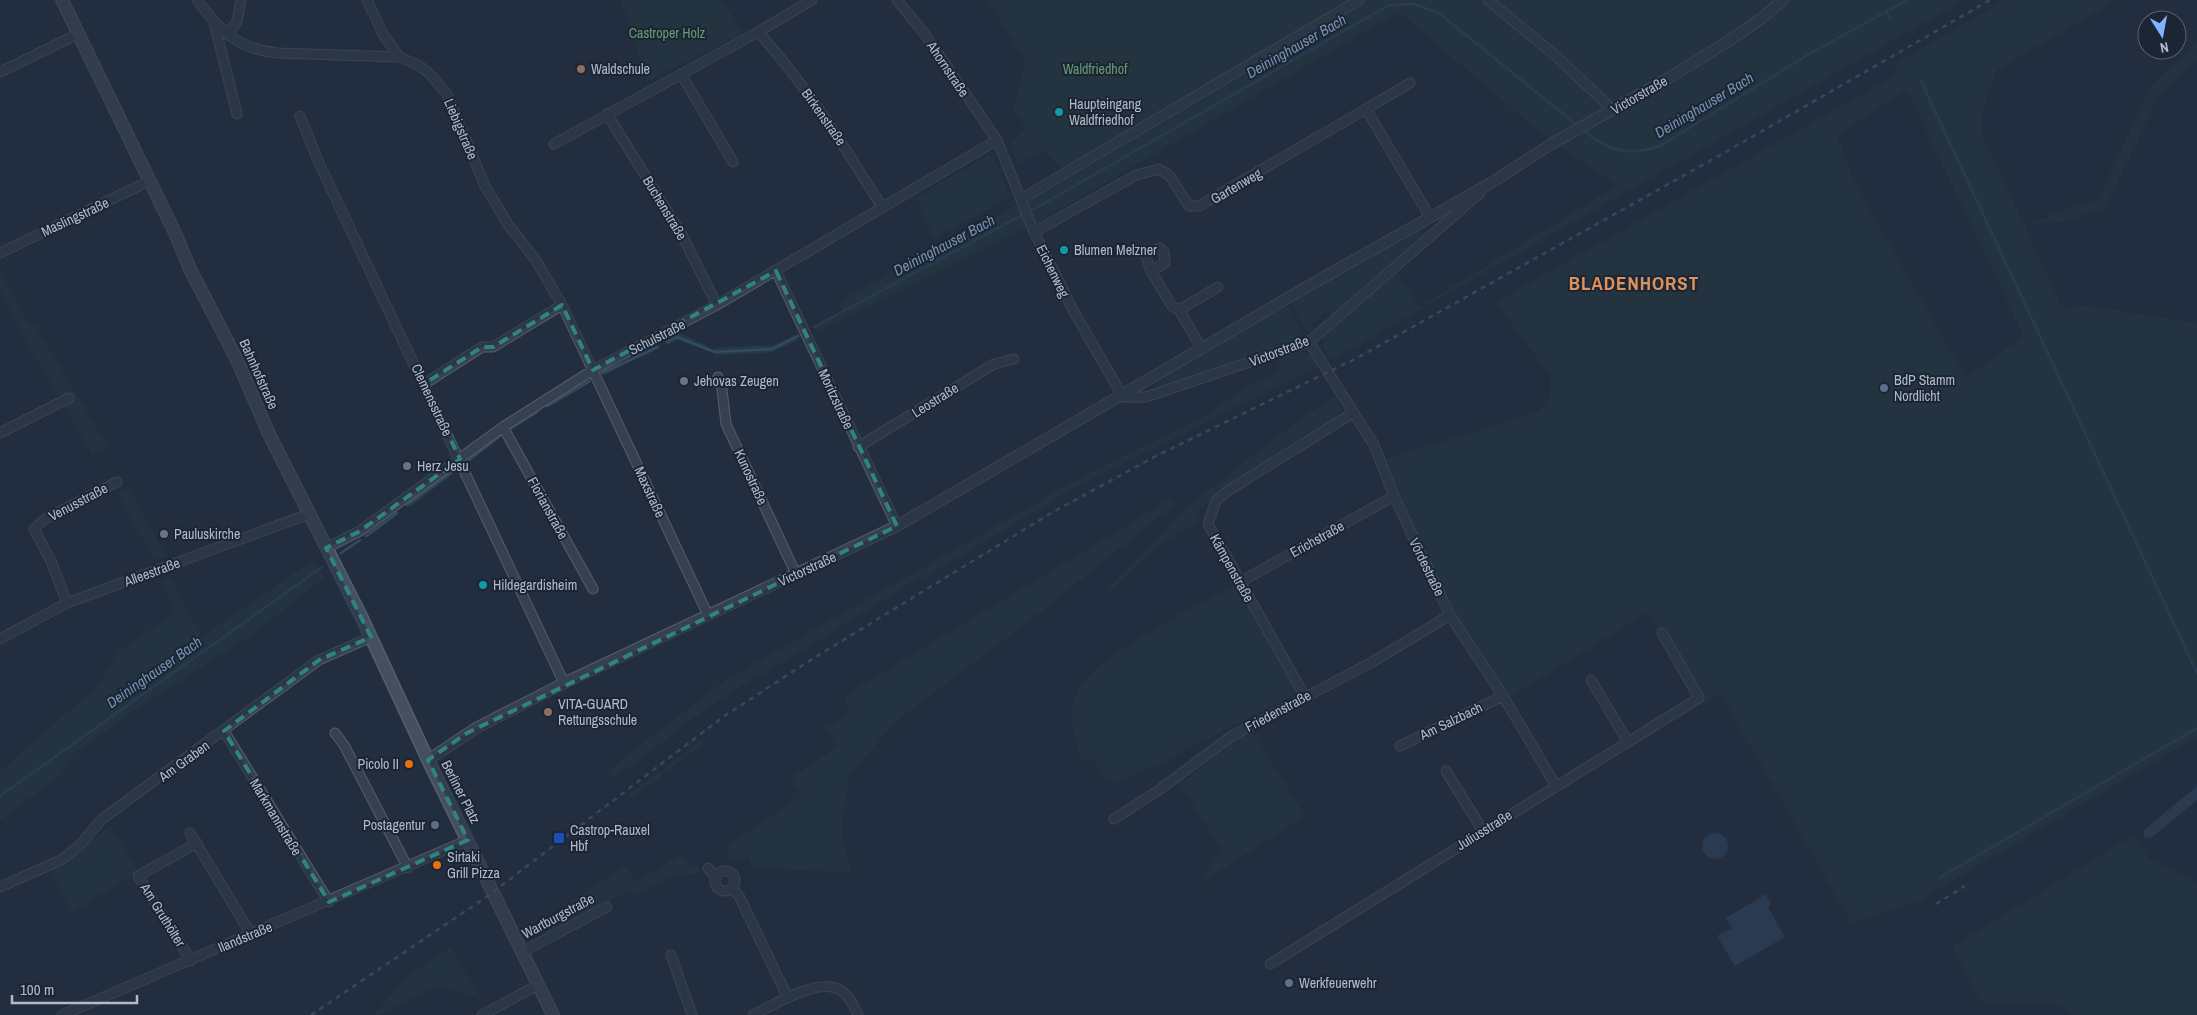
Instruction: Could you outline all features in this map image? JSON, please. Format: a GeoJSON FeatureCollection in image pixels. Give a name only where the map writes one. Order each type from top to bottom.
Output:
{"type":"FeatureCollection","features":[{"type":"Feature","properties":{"kind":"main road","name":"Bahnhofstraße"},"geometry":{"type":"LineString","coordinates":[[62,0],[309,514],[371,637],[428,760]]}},
{"type":"Feature","properties":{"kind":"main road","name":"Berliner Platz"},"geometry":{"type":"LineString","coordinates":[[428,760],[494,896]]}},
{"type":"Feature","properties":{"kind":"main road","name":"Wartburgstraße"},"geometry":{"type":"LineString","coordinates":[[494,896],[553,1015]]}},
{"type":"Feature","properties":{"kind":"street","name":"Liebigstraße"},"geometry":{"type":"LineString","coordinates":[[197,0],[214,22],[243,46],[261,51],[398,57],[418,65],[429,73],[447,94],[485,186],[510,226],[536,259],[562,306],[593,370]]}},
{"type":"Feature","properties":{"kind":"street"},"geometry":{"type":"LineString","coordinates":[[228,35],[237,20],[241,0]]}},
{"type":"Feature","properties":{"kind":"street"},"geometry":{"type":"LineString","coordinates":[[367,0],[383,34],[398,57]]}},
{"type":"Feature","properties":{"kind":"street"},"geometry":{"type":"LineString","coordinates":[[554,144],[758,32],[812,0]]}},
{"type":"Feature","properties":{"kind":"street","name":"Ahornstraße"},"geometry":{"type":"LineString","coordinates":[[897,0],[924,33],[997,140]]}},
{"type":"Feature","properties":{"kind":"street"},"geometry":{"type":"LineString","coordinates":[[1021,199],[1359,0]]}},
{"type":"Feature","properties":{"kind":"street"},"geometry":{"type":"LineString","coordinates":[[1488,0],[1556,56],[1612,110]]}},
{"type":"Feature","properties":{"kind":"street","name":"Victorstraße"},"geometry":{"type":"LineString","coordinates":[[483,724],[564,683],[897,526],[1491,183],[1553,143],[1730,40],[1762,18],[1783,0]]}},
{"type":"Feature","properties":{"kind":"street","name":"Liebigstraße"},"geometry":{"type":"LineString","coordinates":[[214,22],[237,114]]}},
{"type":"Feature","properties":{"kind":"street","name":"Birkenstraße"},"geometry":{"type":"LineString","coordinates":[[758,32],[783,60],[828,121],[882,207]]}},
{"type":"Feature","properties":{"kind":"street"},"geometry":{"type":"LineString","coordinates":[[0,72],[78,34]]}},
{"type":"Feature","properties":{"kind":"street"},"geometry":{"type":"LineString","coordinates":[[681,74],[733,162]]}},
{"type":"Feature","properties":{"kind":"street","name":"Gartenweg"},"geometry":{"type":"LineString","coordinates":[[1034,232],[1136,175],[1159,169],[1169,175],[1189,206],[1199,206],[1410,83]]}},
{"type":"Feature","properties":{"kind":"street"},"geometry":{"type":"LineString","coordinates":[[1366,109],[1426,219],[1432,235]]}},
{"type":"Feature","properties":{"kind":"street","name":"Buchenstraße"},"geometry":{"type":"LineString","coordinates":[[607,114],[682,235],[717,305]]}},
{"type":"Feature","properties":{"kind":"street","name":"Clemensstraße"},"geometry":{"type":"LineString","coordinates":[[300,116],[319,163],[564,683]]}},
{"type":"Feature","properties":{"kind":"street","name":"Eichenweg"},"geometry":{"type":"LineString","coordinates":[[997,140],[1034,232],[1074,312],[1123,396]]}},
{"type":"Feature","properties":{"kind":"street","name":"Schulstraße"},"geometry":{"type":"LineString","coordinates":[[326,548],[360,531],[504,426],[593,370],[717,305],[997,140]]}},
{"type":"Feature","properties":{"kind":"street","name":"Maslingstraße"},"geometry":{"type":"LineString","coordinates":[[0,253],[149,181]]}},
{"type":"Feature","properties":{"kind":"street","name":"Victorstraße"},"geometry":{"type":"LineString","coordinates":[[1123,396],[1146,397],[1309,342],[1491,183]]}},
{"type":"Feature","properties":{"kind":"street","name":"Moritzstraße"},"geometry":{"type":"LineString","coordinates":[[776,271],[897,526]]}},
{"type":"Feature","properties":{"kind":"street"},"geometry":{"type":"LineString","coordinates":[[1152,271],[1172,306],[1179,310],[1202,349]]}},
{"type":"Feature","properties":{"kind":"street"},"geometry":{"type":"LineString","coordinates":[[1179,310],[1218,287]]}},
{"type":"Feature","properties":{"kind":"street"},"geometry":{"type":"LineString","coordinates":[[424,384],[482,347],[493,347],[562,306]]}},
{"type":"Feature","properties":{"kind":"street","name":"Vördestraße"},"geometry":{"type":"LineString","coordinates":[[1309,342],[1374,444],[1394,496],[1450,615],[1503,696],[1556,786]]}},
{"type":"Feature","properties":{"kind":"street","name":"Leostraße"},"geometry":{"type":"LineString","coordinates":[[858,446],[994,364],[1014,359]]}},
{"type":"Feature","properties":{"kind":"street","name":"Maxstraße"},"geometry":{"type":"LineString","coordinates":[[593,370],[708,615]]}},
{"type":"Feature","properties":{"kind":"street","name":"Kunostraße"},"geometry":{"type":"LineString","coordinates":[[718,377],[722,389],[726,424],[796,574]]}},
{"type":"Feature","properties":{"kind":"street"},"geometry":{"type":"LineString","coordinates":[[0,433],[69,398]]}},
{"type":"Feature","properties":{"kind":"street","name":"Kämpenstraße"},"geometry":{"type":"LineString","coordinates":[[1305,697],[1208,524],[1216,501],[1226,492],[1354,413]]}},
{"type":"Feature","properties":{"kind":"street","name":"Florianstraße"},"geometry":{"type":"LineString","coordinates":[[504,426],[593,589]]}},
{"type":"Feature","properties":{"kind":"street","name":"Venusstraße"},"geometry":{"type":"LineString","coordinates":[[67,603],[51,561],[34,529],[45,519],[116,482]]}},
{"type":"Feature","properties":{"kind":"street","name":"Erichstraße"},"geometry":{"type":"LineString","coordinates":[[1240,582],[1394,496]]}},
{"type":"Feature","properties":{"kind":"street","name":"Alleestraße"},"geometry":{"type":"LineString","coordinates":[[0,639],[67,603],[309,514]]}},
{"type":"Feature","properties":{"kind":"street","name":"Friedenstraße"},"geometry":{"type":"LineString","coordinates":[[1114,819],[1160,790],[1230,737],[1409,641],[1450,615]]}},
{"type":"Feature","properties":{"kind":"street","name":"Juliusstraße"},"geometry":{"type":"LineString","coordinates":[[1270,964],[1699,698],[1662,633]]}},
{"type":"Feature","properties":{"kind":"street","name":"Am Graben"},"geometry":{"type":"LineString","coordinates":[[0,887],[61,860],[80,845],[102,819],[224,732],[319,660],[371,637]]}},
{"type":"Feature","properties":{"kind":"street"},"geometry":{"type":"LineString","coordinates":[[1591,680],[1628,742]]}},
{"type":"Feature","properties":{"kind":"street","name":"Am Salzbach"},"geometry":{"type":"LineString","coordinates":[[1400,746],[1503,696]]}},
{"type":"Feature","properties":{"kind":"street","name":"Berliner Platz"},"geometry":{"type":"LineString","coordinates":[[428,760],[483,724]]}},
{"type":"Feature","properties":{"kind":"street","name":"Markmannstraße"},"geometry":{"type":"LineString","coordinates":[[224,732],[328,902]]}},
{"type":"Feature","properties":{"kind":"street"},"geometry":{"type":"LineString","coordinates":[[335,733],[344,744],[408,868]]}},
{"type":"Feature","properties":{"kind":"street"},"geometry":{"type":"LineString","coordinates":[[1446,770],[1483,831]]}},
{"type":"Feature","properties":{"kind":"street"},"geometry":{"type":"LineString","coordinates":[[190,833],[251,934]]}},
{"type":"Feature","properties":{"kind":"street","name":"Ilandstraße"},"geometry":{"type":"LineString","coordinates":[[62,1015],[85,1011],[251,934],[408,868],[468,840]]}},
{"type":"Feature","properties":{"kind":"street","name":"Am Gruthölter"},"geometry":{"type":"LineString","coordinates":[[191,961],[138,876],[197,843]]}},
{"type":"Feature","properties":{"kind":"street"},"geometry":{"type":"LineString","coordinates":[[708,868],[716,877],[716,884],[719,889],[726,891],[732,888],[734,880],[732,874],[724,872],[716,877]]}},
{"type":"Feature","properties":{"kind":"street"},"geometry":{"type":"LineString","coordinates":[[732,888],[739,896],[788,998]]}},
{"type":"Feature","properties":{"kind":"street","name":"Wartburgstraße"},"geometry":{"type":"LineString","coordinates":[[522,952],[608,907]]}},
{"type":"Feature","properties":{"kind":"street"},"geometry":{"type":"LineString","coordinates":[[671,955],[692,1015]]}},
{"type":"Feature","properties":{"kind":"street"},"geometry":{"type":"LineString","coordinates":[[482,1015],[538,985]]}},
{"type":"Feature","properties":{"kind":"street"},"geometry":{"type":"LineString","coordinates":[[753,1015],[788,998],[820,986],[834,988],[849,998],[858,1015]]}},
{"type":"Feature","properties":{"kind":"highlighted area"},"geometry":{"type":"Polygon","coordinates":[[[776,271],[897,526],[467,733],[428,760],[468,840],[329,902],[224,731],[319,660],[371,637],[326,548],[360,531],[460,459],[424,384],[482,347],[493,347],[562,305],[593,370],[776,271]]]}},
{"type":"Feature","properties":{"kind":"green space","name":"Castroper Holz"},"geometry":{"type":"Polygon","coordinates":[[[621,0],[722,0],[743,33],[647,81],[621,0]]]}},
{"type":"Feature","properties":{"kind":"green space","name":"Waldfriedhof"},"geometry":{"type":"Polygon","coordinates":[[[988,0],[1964,0],[1329,361],[1323,345],[1324,336],[1397,271],[1419,307],[1618,185],[1553,143],[1399,12],[1034,224],[816,332],[813,326],[842,310],[839,302],[1068,176],[1064,169],[1043,150],[1017,163],[1010,144],[1026,129],[1014,109],[1026,62],[988,0]]]}},
{"type":"Feature","properties":{"kind":"green space"},"geometry":{"type":"Polygon","coordinates":[[[2005,0],[2116,0],[1997,70],[1984,104],[1981,132],[2061,305],[2070,312],[2075,304],[2197,323],[2197,737],[1920,900],[1852,923],[1720,693],[1700,705],[1647,613],[1508,698],[1460,622],[1429,565],[1386,459],[1538,412],[1551,396],[1551,377],[1496,302],[1893,77],[1898,62],[2005,0]],[[1907,90],[1837,135],[1853,180],[1966,378],[2024,336],[1907,90]]]}},
{"type":"Feature","properties":{"kind":"green space"},"geometry":{"type":"Polygon","coordinates":[[[2197,40],[2197,60],[2159,95],[2105,208],[2064,222],[2031,224],[2067,208],[2097,202],[2152,84],[2179,60],[2187,60],[2187,52],[2197,40]]]}},
{"type":"Feature","properties":{"kind":"green space"},"geometry":{"type":"Polygon","coordinates":[[[988,155],[993,157],[1010,197],[935,238],[919,211],[923,209],[916,198],[988,155]]]}},
{"type":"Feature","properties":{"kind":"green space"},"geometry":{"type":"Polygon","coordinates":[[[1418,229],[1423,232],[1423,235],[1332,315],[1327,310],[1311,324],[1315,330],[1307,331],[1293,302],[1418,229]]]}},
{"type":"Feature","properties":{"kind":"green space"},"geometry":{"type":"Polygon","coordinates":[[[0,272],[30,326],[35,325],[107,446],[92,454],[26,341],[0,289],[0,272]]]}},
{"type":"Feature","properties":{"kind":"green space"},"geometry":{"type":"Polygon","coordinates":[[[1285,307],[1288,308],[1302,334],[1301,338],[1161,387],[1157,385],[1158,380],[1285,307]]]}},
{"type":"Feature","properties":{"kind":"green space"},"geometry":{"type":"Polygon","coordinates":[[[679,333],[706,345],[708,351],[678,340],[667,345],[665,341],[679,333]]]}},
{"type":"Feature","properties":{"kind":"green space"},"geometry":{"type":"Polygon","coordinates":[[[794,335],[798,340],[770,353],[716,355],[714,348],[775,345],[794,335]]]}},
{"type":"Feature","properties":{"kind":"green space"},"geometry":{"type":"Polygon","coordinates":[[[657,345],[658,348],[604,375],[602,371],[657,345]]]}},
{"type":"Feature","properties":{"kind":"green space"},"geometry":{"type":"Polygon","coordinates":[[[1300,351],[1310,355],[1319,366],[1081,484],[922,579],[919,578],[772,669],[761,675],[757,673],[683,725],[614,778],[609,771],[724,681],[1096,469],[1210,413],[1247,386],[1273,376],[1280,366],[1278,357],[1300,351]]]}},
{"type":"Feature","properties":{"kind":"green space"},"geometry":{"type":"Polygon","coordinates":[[[588,380],[590,383],[548,408],[545,405],[582,382],[588,380]]]}},
{"type":"Feature","properties":{"kind":"green space"},"geometry":{"type":"Polygon","coordinates":[[[1337,395],[1341,409],[1333,421],[1222,491],[1196,513],[1199,522],[1158,545],[1109,592],[1106,591],[1187,507],[1296,422],[1337,395]]]}},
{"type":"Feature","properties":{"kind":"green space"},"geometry":{"type":"Polygon","coordinates":[[[453,470],[456,472],[410,507],[406,503],[453,470]]]}},
{"type":"Feature","properties":{"kind":"green space"},"geometry":{"type":"Polygon","coordinates":[[[129,488],[166,557],[154,560],[118,493],[129,488]]]}},
{"type":"Feature","properties":{"kind":"green space"},"geometry":{"type":"Polygon","coordinates":[[[1169,500],[1175,504],[1029,621],[895,722],[849,776],[841,831],[851,873],[753,867],[748,857],[731,858],[725,847],[802,795],[791,778],[837,747],[825,728],[850,714],[844,696],[1169,500]]]}},
{"type":"Feature","properties":{"kind":"green space"},"geometry":{"type":"Polygon","coordinates":[[[395,512],[398,515],[368,537],[366,533],[395,512]]]}},
{"type":"Feature","properties":{"kind":"green space"},"geometry":{"type":"Polygon","coordinates":[[[313,560],[324,578],[254,633],[140,707],[73,755],[62,774],[0,820],[0,771],[96,688],[120,650],[176,612],[162,582],[170,578],[202,637],[313,560]]]}},
{"type":"Feature","properties":{"kind":"green space"},"geometry":{"type":"Polygon","coordinates":[[[1235,585],[1296,693],[1153,767],[1117,782],[1105,778],[1094,760],[1082,760],[1076,742],[1072,714],[1073,705],[1080,687],[1090,674],[1128,646],[1175,617],[1235,585]]]}},
{"type":"Feature","properties":{"kind":"green space"},"geometry":{"type":"Polygon","coordinates":[[[1252,731],[1305,816],[1202,882],[1221,849],[1180,784],[1231,743],[1252,731]]]}},
{"type":"Feature","properties":{"kind":"green space"},"geometry":{"type":"Polygon","coordinates":[[[701,740],[703,744],[666,772],[664,768],[701,740]]]}},
{"type":"Feature","properties":{"kind":"green space"},"geometry":{"type":"Polygon","coordinates":[[[660,771],[663,775],[632,798],[629,794],[660,771]]]}},
{"type":"Feature","properties":{"kind":"green space"},"geometry":{"type":"Polygon","coordinates":[[[110,825],[139,871],[73,912],[52,870],[83,848],[110,825]]]}},
{"type":"Feature","properties":{"kind":"green space"},"geometry":{"type":"Polygon","coordinates":[[[2135,834],[2149,859],[2197,883],[2197,1015],[2070,1015],[2062,1005],[1982,1003],[1952,947],[2135,834]]]}},
{"type":"Feature","properties":{"kind":"green space"},"geometry":{"type":"Polygon","coordinates":[[[682,854],[691,868],[697,864],[702,873],[671,877],[636,895],[629,891],[542,938],[557,911],[625,866],[636,882],[682,854]]]}},
{"type":"Feature","properties":{"kind":"green space"},"geometry":{"type":"Polygon","coordinates":[[[451,948],[480,998],[439,985],[382,1014],[374,1015],[406,977],[451,948]]]}},
{"type":"Feature","properties":{"kind":"water"},"geometry":{"type":"Polygon","coordinates":[[[2197,786],[2197,800],[2151,838],[2144,837],[2144,830],[2197,786]]]}},
{"type":"Feature","properties":{"kind":"water"},"geometry":{"type":"Polygon","coordinates":[[[1715,833],[1724,837],[1728,846],[1724,855],[1715,859],[1706,855],[1702,846],[1706,837],[1715,833]]]}},
{"type":"Feature","properties":{"kind":"water"},"geometry":{"type":"Polygon","coordinates":[[[1766,894],[1771,904],[1768,907],[1785,937],[1735,966],[1717,936],[1732,928],[1726,918],[1766,894]]]}},
{"type":"Feature","properties":{"kind":"waterway","name":"Deininghauser Bach"},"geometry":{"type":"LineString","coordinates":[[1583,130],[1601,143],[1619,150],[1638,151],[1660,146],[1811,53],[1907,0]]}},
{"type":"Feature","properties":{"kind":"waterway","name":"Deininghauser Bach"},"geometry":{"type":"LineString","coordinates":[[1029,212],[1389,5],[1415,4],[1440,14],[1577,125]]}},
{"type":"Feature","properties":{"kind":"waterway"},"geometry":{"type":"LineString","coordinates":[[1886,11],[1891,21]]}},
{"type":"Feature","properties":{"kind":"waterway"},"geometry":{"type":"LineString","coordinates":[[1921,81],[2197,673]]}},
{"type":"Feature","properties":{"kind":"waterway","name":"Deininghauser Bach"},"geometry":{"type":"LineString","coordinates":[[814,327],[1024,214]]}},
{"type":"Feature","properties":{"kind":"waterway","name":"Deininghauser Bach"},"geometry":{"type":"LineString","coordinates":[[667,342],[677,337],[715,352],[772,349],[798,336]]}},
{"type":"Feature","properties":{"kind":"waterway","name":"Deininghauser Bach"},"geometry":{"type":"LineString","coordinates":[[602,373],[658,347]]}},
{"type":"Feature","properties":{"kind":"waterway","name":"Deininghauser Bach"},"geometry":{"type":"LineString","coordinates":[[547,406],[590,381]]}},
{"type":"Feature","properties":{"kind":"waterway","name":"Deininghauser Bach"},"geometry":{"type":"LineString","coordinates":[[510,429],[537,412]]}},
{"type":"Feature","properties":{"kind":"waterway","name":"Deininghauser Bach"},"geometry":{"type":"LineString","coordinates":[[469,460],[499,437]]}},
{"type":"Feature","properties":{"kind":"waterway","name":"Deininghauser Bach"},"geometry":{"type":"LineString","coordinates":[[407,505],[456,469]]}},
{"type":"Feature","properties":{"kind":"waterway","name":"Deininghauser Bach"},"geometry":{"type":"LineString","coordinates":[[366,536],[397,513]]}},
{"type":"Feature","properties":{"kind":"waterway","name":"Deininghauser Bach"},"geometry":{"type":"LineString","coordinates":[[341,553],[360,540]]}},
{"type":"Feature","properties":{"kind":"waterway","name":"Deininghauser Bach"},"geometry":{"type":"LineString","coordinates":[[0,796],[322,567]]}},
{"type":"Feature","properties":{"kind":"waterway"},"geometry":{"type":"LineString","coordinates":[[1939,878],[2197,728]]}},
{"type":"Feature","properties":{"kind":"railway"},"geometry":{"type":"LineString","coordinates":[[311,1015],[485,898],[723,717],[809,661],[1053,512],[1158,455],[1357,358],[1724,153],[1990,0]]}},
{"type":"Feature","properties":{"kind":"railway"},"geometry":{"type":"LineString","coordinates":[[1936,904],[1965,886]]}},
{"type":"Feature","properties":{"kind":"place","name":"Waldschule"},"geometry":{"type":"Point","coordinates":[581,69]}},
{"type":"Feature","properties":{"kind":"place","name":"Haupteingang Waldfriedhof"},"geometry":{"type":"Point","coordinates":[1059,112]}},
{"type":"Feature","properties":{"kind":"place","name":"Blumen Melzner"},"geometry":{"type":"Point","coordinates":[1064,250]}},
{"type":"Feature","properties":{"kind":"place","name":"Jehovas Zeugen"},"geometry":{"type":"Point","coordinates":[684,381]}},
{"type":"Feature","properties":{"kind":"place","name":"BdP Stamm Nordlicht"},"geometry":{"type":"Point","coordinates":[1884,388]}},
{"type":"Feature","properties":{"kind":"place","name":"Herz Jesu"},"geometry":{"type":"Point","coordinates":[407,466]}},
{"type":"Feature","properties":{"kind":"place","name":"Pauluskirche"},"geometry":{"type":"Point","coordinates":[164,534]}},
{"type":"Feature","properties":{"kind":"place","name":"Hildegardisheim"},"geometry":{"type":"Point","coordinates":[483,585]}},
{"type":"Feature","properties":{"kind":"place","name":"VITA-GUARD Rettungsschule"},"geometry":{"type":"Point","coordinates":[548,712]}},
{"type":"Feature","properties":{"kind":"place","name":"Picolo II"},"geometry":{"type":"Point","coordinates":[409,764]}},
{"type":"Feature","properties":{"kind":"place","name":"Postagentur"},"geometry":{"type":"Point","coordinates":[435,825]}},
{"type":"Feature","properties":{"kind":"place","name":"Castrop-Rauxel Hbf"},"geometry":{"type":"Point","coordinates":[559,838]}},
{"type":"Feature","properties":{"kind":"place","name":"Sirtaki Grill Pizza"},"geometry":{"type":"Point","coordinates":[437,865]}},
{"type":"Feature","properties":{"kind":"place","name":"Werkfeuerwehr"},"geometry":{"type":"Point","coordinates":[1289,983]}},
{"type":"Feature","properties":{"kind":"district","name":"BLADENHORST"},"geometry":{"type":"Point","coordinates":[1634,283]}}]}
